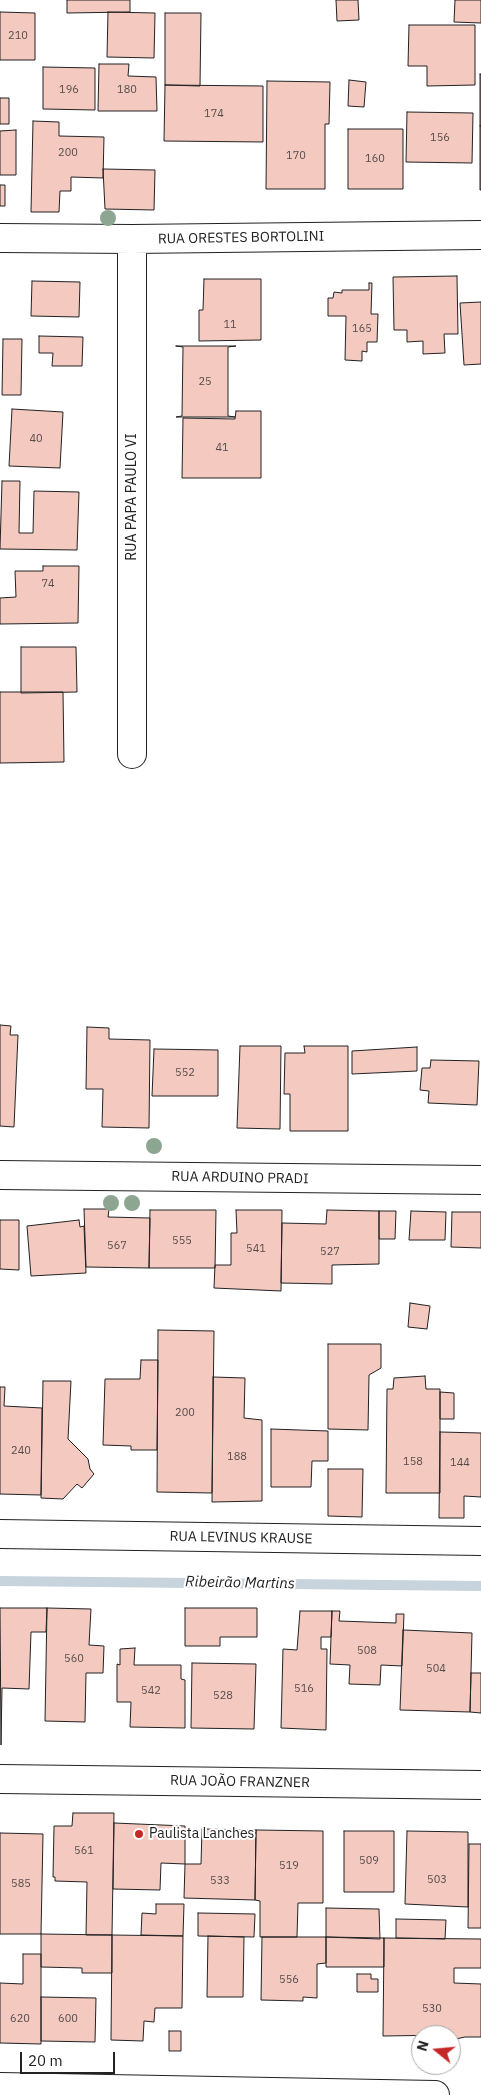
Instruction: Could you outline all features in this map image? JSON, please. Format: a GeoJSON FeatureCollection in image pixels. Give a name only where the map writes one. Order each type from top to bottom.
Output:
{"type":"FeatureCollection","features":[{"type":"Feature","properties":{"kind":"street","name":"RUA ORESTES BORTOLINI"},"geometry":{"type":"LineString","coordinates":[[0,238],[132,239],[481,235]]}},
{"type":"Feature","properties":{"kind":"street","name":"RUA PAPA PAULO VI"},"geometry":{"type":"LineString","coordinates":[[132,239],[132,754]]}},
{"type":"Feature","properties":{"kind":"street","name":"RUA ARDUINO PRADI"},"geometry":{"type":"LineString","coordinates":[[0,1175],[481,1180]]}},
{"type":"Feature","properties":{"kind":"street","name":"RUA LEVINUS KRAUSE"},"geometry":{"type":"LineString","coordinates":[[0,1534],[481,1541]]}},
{"type":"Feature","properties":{"kind":"street","name":"RUA JOÃO FRANZNER"},"geometry":{"type":"LineString","coordinates":[[0,1779],[481,1784]]}},
{"type":"Feature","properties":{"kind":"street"},"geometry":{"type":"LineString","coordinates":[[0,2087],[435,2095]]}},
{"type":"Feature","properties":{"kind":"building"},"geometry":{"type":"Polygon","coordinates":[[[67,0],[130,0],[130,12],[67,13],[67,0]]]}},
{"type":"Feature","properties":{"kind":"building"},"geometry":{"type":"Polygon","coordinates":[[[336,0],[358,0],[359,20],[337,21],[336,0]]]}},
{"type":"Feature","properties":{"kind":"building"},"geometry":{"type":"Polygon","coordinates":[[[455,0],[481,0],[481,23],[454,22],[455,0]]]}},
{"type":"Feature","properties":{"kind":"building"},"geometry":{"type":"Polygon","coordinates":[[[0,12],[35,13],[35,60],[0,60],[0,12]]]}},
{"type":"Feature","properties":{"kind":"building"},"geometry":{"type":"Polygon","coordinates":[[[108,12],[155,13],[154,58],[107,57],[108,12]]]}},
{"type":"Feature","properties":{"kind":"building"},"geometry":{"type":"Polygon","coordinates":[[[165,13],[201,13],[200,86],[165,85],[165,13]]]}},
{"type":"Feature","properties":{"kind":"building"},"geometry":{"type":"Polygon","coordinates":[[[409,25],[475,25],[475,85],[427,86],[427,66],[408,66],[409,25]]]}},
{"type":"Feature","properties":{"kind":"building"},"geometry":{"type":"Polygon","coordinates":[[[99,64],[129,64],[128,76],[156,77],[157,111],[98,111],[99,64]]]}},
{"type":"Feature","properties":{"kind":"building"},"geometry":{"type":"Polygon","coordinates":[[[43,67],[95,68],[95,110],[43,109],[43,67]]]}},
{"type":"Feature","properties":{"kind":"building"},"geometry":{"type":"Polygon","coordinates":[[[481,74],[481,126],[480,126],[481,74]]]}},
{"type":"Feature","properties":{"kind":"building"},"geometry":{"type":"Polygon","coordinates":[[[349,80],[366,82],[364,107],[348,106],[349,80]]]}},
{"type":"Feature","properties":{"kind":"building"},"geometry":{"type":"Polygon","coordinates":[[[267,81],[330,82],[329,124],[325,124],[325,189],[266,189],[267,81]]]}},
{"type":"Feature","properties":{"kind":"building"},"geometry":{"type":"Polygon","coordinates":[[[165,85],[263,86],[263,142],[164,141],[165,85]]]}},
{"type":"Feature","properties":{"kind":"building"},"geometry":{"type":"Polygon","coordinates":[[[0,98],[9,98],[9,124],[0,124],[0,98]]]}},
{"type":"Feature","properties":{"kind":"building"},"geometry":{"type":"Polygon","coordinates":[[[407,112],[473,113],[472,163],[406,162],[407,112]]]}},
{"type":"Feature","properties":{"kind":"building"},"geometry":{"type":"Polygon","coordinates":[[[33,121],[59,122],[59,136],[104,137],[103,178],[71,177],[71,191],[60,191],[59,212],[31,212],[33,121]]]}},
{"type":"Feature","properties":{"kind":"building"},"geometry":{"type":"Polygon","coordinates":[[[481,126],[481,190],[480,190],[481,126]]]}},
{"type":"Feature","properties":{"kind":"building"},"geometry":{"type":"Polygon","coordinates":[[[348,129],[403,129],[403,189],[348,189],[348,129]]]}},
{"type":"Feature","properties":{"kind":"building"},"geometry":{"type":"Polygon","coordinates":[[[16,130],[16,175],[0,175],[0,131],[16,130]]]}},
{"type":"Feature","properties":{"kind":"building"},"geometry":{"type":"Polygon","coordinates":[[[103,169],[155,170],[154,210],[105,209],[103,169]]]}},
{"type":"Feature","properties":{"kind":"building"},"geometry":{"type":"Polygon","coordinates":[[[0,185],[5,185],[5,206],[0,206],[0,185]]]}},
{"type":"Feature","properties":{"kind":"building"},"geometry":{"type":"Polygon","coordinates":[[[457,276],[458,334],[444,334],[445,353],[423,354],[423,341],[407,342],[407,330],[394,330],[393,277],[457,276]]]}},
{"type":"Feature","properties":{"kind":"building"},"geometry":{"type":"Polygon","coordinates":[[[204,279],[261,279],[261,340],[199,341],[199,310],[203,310],[204,279]]]}},
{"type":"Feature","properties":{"kind":"building"},"geometry":{"type":"Polygon","coordinates":[[[32,281],[80,282],[79,317],[31,316],[32,281]]]}},
{"type":"Feature","properties":{"kind":"building"},"geometry":{"type":"Polygon","coordinates":[[[369,283],[372,283],[371,314],[378,314],[377,342],[367,342],[367,352],[362,351],[362,361],[345,360],[346,316],[328,316],[328,298],[333,298],[334,292],[342,293],[342,290],[369,290],[369,283]]]}},
{"type":"Feature","properties":{"kind":"building"},"geometry":{"type":"Polygon","coordinates":[[[481,302],[481,364],[464,365],[460,303],[481,302]]]}},
{"type":"Feature","properties":{"kind":"building"},"geometry":{"type":"Polygon","coordinates":[[[39,336],[83,337],[82,366],[52,366],[53,353],[39,353],[39,336]]]}},
{"type":"Feature","properties":{"kind":"building"},"geometry":{"type":"Polygon","coordinates":[[[3,339],[22,339],[21,395],[2,395],[3,339]]]}},
{"type":"Feature","properties":{"kind":"building"},"geometry":{"type":"Polygon","coordinates":[[[176,346],[236,346],[228,347],[228,416],[235,417],[176,417],[182,416],[183,347],[176,346]]]}},
{"type":"Feature","properties":{"kind":"building"},"geometry":{"type":"Polygon","coordinates":[[[12,409],[63,412],[60,468],[9,466],[12,409]]]}},
{"type":"Feature","properties":{"kind":"building"},"geometry":{"type":"Polygon","coordinates":[[[236,411],[261,411],[261,478],[182,478],[183,418],[235,419],[236,411]]]}},
{"type":"Feature","properties":{"kind":"building"},"geometry":{"type":"Polygon","coordinates":[[[2,481],[20,481],[19,533],[33,533],[34,491],[79,492],[77,550],[0,549],[2,481]]]}},
{"type":"Feature","properties":{"kind":"building"},"geometry":{"type":"Polygon","coordinates":[[[43,566],[79,566],[78,623],[0,624],[0,598],[16,597],[15,571],[43,571],[43,566]]]}},
{"type":"Feature","properties":{"kind":"building"},"geometry":{"type":"Polygon","coordinates":[[[21,647],[76,647],[77,692],[21,693],[21,647]]]}},
{"type":"Feature","properties":{"kind":"building"},"geometry":{"type":"Polygon","coordinates":[[[0,692],[63,692],[64,762],[0,763],[0,692]]]}},
{"type":"Feature","properties":{"kind":"building"},"geometry":{"type":"Polygon","coordinates":[[[0,1025],[11,1026],[10,1035],[18,1035],[14,1127],[0,1126],[0,1025]]]}},
{"type":"Feature","properties":{"kind":"building"},"geometry":{"type":"Polygon","coordinates":[[[87,1027],[109,1028],[109,1039],[150,1040],[149,1128],[102,1127],[103,1089],[86,1089],[87,1027]]]}},
{"type":"Feature","properties":{"kind":"building"},"geometry":{"type":"Polygon","coordinates":[[[240,1046],[281,1046],[280,1129],[237,1128],[240,1046]]]}},
{"type":"Feature","properties":{"kind":"building"},"geometry":{"type":"Polygon","coordinates":[[[304,1046],[348,1046],[348,1131],[290,1131],[290,1094],[284,1094],[285,1053],[305,1053],[304,1046]]]}},
{"type":"Feature","properties":{"kind":"building"},"geometry":{"type":"Polygon","coordinates":[[[417,1047],[417,1071],[352,1074],[352,1051],[417,1047]]]}},
{"type":"Feature","properties":{"kind":"building"},"geometry":{"type":"Polygon","coordinates":[[[154,1049],[218,1050],[218,1096],[152,1096],[154,1049]]]}},
{"type":"Feature","properties":{"kind":"building"},"geometry":{"type":"Polygon","coordinates":[[[431,1060],[479,1061],[477,1105],[428,1103],[429,1091],[420,1090],[422,1068],[430,1068],[431,1060]]]}},
{"type":"Feature","properties":{"kind":"building"},"geometry":{"type":"Polygon","coordinates":[[[84,1209],[109,1209],[108,1217],[150,1218],[149,1268],[86,1267],[84,1209]]]}},
{"type":"Feature","properties":{"kind":"building"},"geometry":{"type":"Polygon","coordinates":[[[150,1210],[216,1210],[215,1268],[149,1268],[150,1210]]]}},
{"type":"Feature","properties":{"kind":"building"},"geometry":{"type":"Polygon","coordinates":[[[236,1210],[282,1210],[281,1291],[214,1288],[215,1265],[231,1265],[231,1233],[237,1233],[236,1210]]]}},
{"type":"Feature","properties":{"kind":"building"},"geometry":{"type":"Polygon","coordinates":[[[327,1210],[379,1211],[379,1264],[332,1265],[332,1284],[281,1283],[282,1223],[326,1224],[327,1210]]]}},
{"type":"Feature","properties":{"kind":"building"},"geometry":{"type":"Polygon","coordinates":[[[379,1211],[396,1211],[395,1239],[379,1239],[379,1211]]]}},
{"type":"Feature","properties":{"kind":"building"},"geometry":{"type":"Polygon","coordinates":[[[411,1211],[446,1212],[445,1240],[409,1240],[411,1211]]]}},
{"type":"Feature","properties":{"kind":"building"},"geometry":{"type":"Polygon","coordinates":[[[452,1212],[481,1212],[481,1248],[451,1247],[452,1212]]]}},
{"type":"Feature","properties":{"kind":"building"},"geometry":{"type":"Polygon","coordinates":[[[0,1220],[19,1220],[19,1270],[0,1269],[0,1220]]]}},
{"type":"Feature","properties":{"kind":"building"},"geometry":{"type":"Polygon","coordinates":[[[79,1220],[80,1227],[84,1226],[86,1273],[31,1276],[27,1226],[79,1220]]]}},
{"type":"Feature","properties":{"kind":"building"},"geometry":{"type":"Polygon","coordinates":[[[410,1303],[430,1306],[427,1329],[408,1327],[410,1303]]]}},
{"type":"Feature","properties":{"kind":"building"},"geometry":{"type":"Polygon","coordinates":[[[158,1330],[214,1331],[212,1493],[157,1492],[158,1330]]]}},
{"type":"Feature","properties":{"kind":"building"},"geometry":{"type":"Polygon","coordinates":[[[328,1344],[381,1344],[381,1368],[369,1375],[368,1430],[328,1429],[328,1344]]]}},
{"type":"Feature","properties":{"kind":"building"},"geometry":{"type":"Polygon","coordinates":[[[141,1360],[158,1360],[157,1450],[131,1450],[131,1446],[103,1445],[105,1379],[140,1379],[141,1360]]]}},
{"type":"Feature","properties":{"kind":"building"},"geometry":{"type":"Polygon","coordinates":[[[425,1376],[426,1389],[440,1389],[440,1493],[386,1493],[387,1389],[393,1389],[394,1378],[425,1376]]]}},
{"type":"Feature","properties":{"kind":"building"},"geometry":{"type":"Polygon","coordinates":[[[213,1377],[245,1378],[244,1418],[262,1420],[262,1501],[212,1502],[213,1377]]]}},
{"type":"Feature","properties":{"kind":"building"},"geometry":{"type":"Polygon","coordinates":[[[43,1381],[71,1381],[68,1439],[88,1459],[90,1469],[94,1474],[82,1488],[77,1484],[63,1499],[41,1498],[43,1381]]]}},
{"type":"Feature","properties":{"kind":"building"},"geometry":{"type":"Polygon","coordinates":[[[0,1387],[5,1387],[4,1406],[42,1408],[41,1495],[0,1494],[0,1387]]]}},
{"type":"Feature","properties":{"kind":"building"},"geometry":{"type":"Polygon","coordinates":[[[440,1392],[454,1393],[454,1419],[440,1419],[440,1392]]]}},
{"type":"Feature","properties":{"kind":"building"},"geometry":{"type":"Polygon","coordinates":[[[271,1429],[328,1431],[328,1461],[312,1461],[311,1487],[271,1487],[271,1429]]]}},
{"type":"Feature","properties":{"kind":"building"},"geometry":{"type":"Polygon","coordinates":[[[440,1432],[481,1433],[481,1497],[464,1496],[464,1518],[439,1518],[440,1432]]]}},
{"type":"Feature","properties":{"kind":"building"},"geometry":{"type":"Polygon","coordinates":[[[328,1469],[363,1469],[362,1517],[328,1516],[328,1469]]]}},
{"type":"Feature","properties":{"kind":"building"},"geometry":{"type":"Polygon","coordinates":[[[0,1608],[47,1608],[46,1632],[31,1632],[29,1689],[2,1688],[1,1745],[0,1608]]]}},
{"type":"Feature","properties":{"kind":"building"},"geometry":{"type":"Polygon","coordinates":[[[47,1608],[91,1609],[89,1645],[104,1646],[103,1673],[86,1673],[85,1722],[45,1721],[47,1608]]]}},
{"type":"Feature","properties":{"kind":"building"},"geometry":{"type":"Polygon","coordinates":[[[185,1608],[257,1608],[257,1637],[220,1637],[220,1646],[185,1646],[185,1608]]]}},
{"type":"Feature","properties":{"kind":"building"},"geometry":{"type":"Polygon","coordinates":[[[300,1611],[332,1611],[331,1637],[321,1637],[321,1649],[327,1649],[326,1730],[281,1728],[283,1649],[297,1650],[300,1611]]]}},
{"type":"Feature","properties":{"kind":"building"},"geometry":{"type":"Polygon","coordinates":[[[332,1611],[340,1611],[339,1621],[396,1623],[396,1614],[404,1614],[402,1666],[381,1665],[380,1685],[349,1684],[350,1665],[330,1664],[332,1611]]]}},
{"type":"Feature","properties":{"kind":"building"},"geometry":{"type":"Polygon","coordinates":[[[403,1630],[472,1633],[470,1712],[400,1710],[403,1630]]]}},
{"type":"Feature","properties":{"kind":"building"},"geometry":{"type":"Polygon","coordinates":[[[135,1648],[134,1665],[181,1665],[181,1679],[185,1680],[185,1728],[130,1727],[131,1702],[117,1702],[117,1664],[120,1665],[120,1649],[135,1648]]]}},
{"type":"Feature","properties":{"kind":"building"},"geometry":{"type":"Polygon","coordinates":[[[192,1663],[256,1664],[254,1729],[191,1728],[192,1663]]]}},
{"type":"Feature","properties":{"kind":"building"},"geometry":{"type":"Polygon","coordinates":[[[471,1673],[481,1673],[481,1713],[470,1712],[471,1673]]]}},
{"type":"Feature","properties":{"kind":"building"},"geometry":{"type":"Polygon","coordinates":[[[73,1813],[114,1813],[112,1935],[86,1935],[87,1882],[55,1881],[55,1877],[53,1877],[54,1826],[72,1826],[73,1813]]]}},
{"type":"Feature","properties":{"kind":"building"},"geometry":{"type":"Polygon","coordinates":[[[114,1823],[185,1826],[185,1864],[161,1863],[160,1890],[113,1889],[114,1823]]]}},
{"type":"Feature","properties":{"kind":"building"},"geometry":{"type":"Polygon","coordinates":[[[202,1829],[256,1830],[255,1900],[184,1898],[185,1864],[201,1864],[202,1829]]]}},
{"type":"Feature","properties":{"kind":"building"},"geometry":{"type":"Polygon","coordinates":[[[256,1830],[323,1831],[323,1903],[298,1903],[297,1937],[260,1937],[260,1901],[255,1900],[256,1830]]]}},
{"type":"Feature","properties":{"kind":"building"},"geometry":{"type":"Polygon","coordinates":[[[344,1831],[394,1831],[394,1892],[344,1892],[344,1831]]]}},
{"type":"Feature","properties":{"kind":"building"},"geometry":{"type":"Polygon","coordinates":[[[407,1831],[468,1832],[468,1907],[405,1904],[407,1831]]]}},
{"type":"Feature","properties":{"kind":"building"},"geometry":{"type":"Polygon","coordinates":[[[0,1833],[43,1834],[41,1934],[0,1934],[0,1833]]]}},
{"type":"Feature","properties":{"kind":"building"},"geometry":{"type":"Polygon","coordinates":[[[469,1844],[481,1844],[481,1928],[468,1928],[469,1844]]]}},
{"type":"Feature","properties":{"kind":"building"},"geometry":{"type":"Polygon","coordinates":[[[156,1904],[184,1904],[183,1936],[141,1935],[142,1913],[156,1914],[156,1904]]]}},
{"type":"Feature","properties":{"kind":"building"},"geometry":{"type":"Polygon","coordinates":[[[326,1908],[379,1909],[380,1939],[326,1937],[326,1908]]]}},
{"type":"Feature","properties":{"kind":"building"},"geometry":{"type":"Polygon","coordinates":[[[198,1913],[255,1914],[254,1937],[198,1936],[198,1913]]]}},
{"type":"Feature","properties":{"kind":"building"},"geometry":{"type":"Polygon","coordinates":[[[396,1919],[446,1920],[445,1939],[396,1938],[396,1919]]]}},
{"type":"Feature","properties":{"kind":"building"},"geometry":{"type":"Polygon","coordinates":[[[41,1934],[112,1935],[112,1973],[82,1973],[82,1968],[41,1967],[41,1934]]]}},
{"type":"Feature","properties":{"kind":"building"},"geometry":{"type":"Polygon","coordinates":[[[112,1935],[183,1936],[182,2008],[155,2008],[154,2022],[144,2021],[143,2041],[111,2040],[112,1935]]]}},
{"type":"Feature","properties":{"kind":"building"},"geometry":{"type":"Polygon","coordinates":[[[208,1936],[244,1937],[243,1997],[207,1997],[208,1936]]]}},
{"type":"Feature","properties":{"kind":"building"},"geometry":{"type":"Polygon","coordinates":[[[262,1937],[326,1937],[326,1963],[317,1964],[317,1998],[303,1997],[303,2001],[261,2000],[262,1937]]]}},
{"type":"Feature","properties":{"kind":"building"},"geometry":{"type":"Polygon","coordinates":[[[326,1937],[384,1938],[384,1967],[326,1967],[326,1937]]]}},
{"type":"Feature","properties":{"kind":"building"},"geometry":{"type":"Polygon","coordinates":[[[384,1938],[481,1939],[481,1968],[454,1968],[454,1983],[481,1984],[481,2037],[461,2038],[461,2025],[411,2025],[411,2036],[383,2036],[384,1938]]]}},
{"type":"Feature","properties":{"kind":"building"},"geometry":{"type":"Polygon","coordinates":[[[23,1954],[41,1954],[41,2044],[0,2043],[0,1983],[23,1984],[23,1954]]]}},
{"type":"Feature","properties":{"kind":"building"},"geometry":{"type":"Polygon","coordinates":[[[357,1974],[371,1974],[371,1979],[378,1979],[378,1992],[357,1992],[357,1974]]]}},
{"type":"Feature","properties":{"kind":"building"},"geometry":{"type":"Polygon","coordinates":[[[41,1997],[96,1998],[95,2042],[41,2041],[41,1997]]]}},
{"type":"Feature","properties":{"kind":"building"},"geometry":{"type":"Polygon","coordinates":[[[169,2031],[181,2031],[181,2051],[169,2051],[169,2031]]]}},
{"type":"Feature","properties":{"kind":"waterway","name":"Ribeirão Martins"},"geometry":{"type":"LineString","coordinates":[[0,1581],[481,1586]]}},
{"type":"Feature","properties":{"kind":"place","name":"Paulista Lanches"},"geometry":{"type":"Point","coordinates":[139,1834]}}]}
